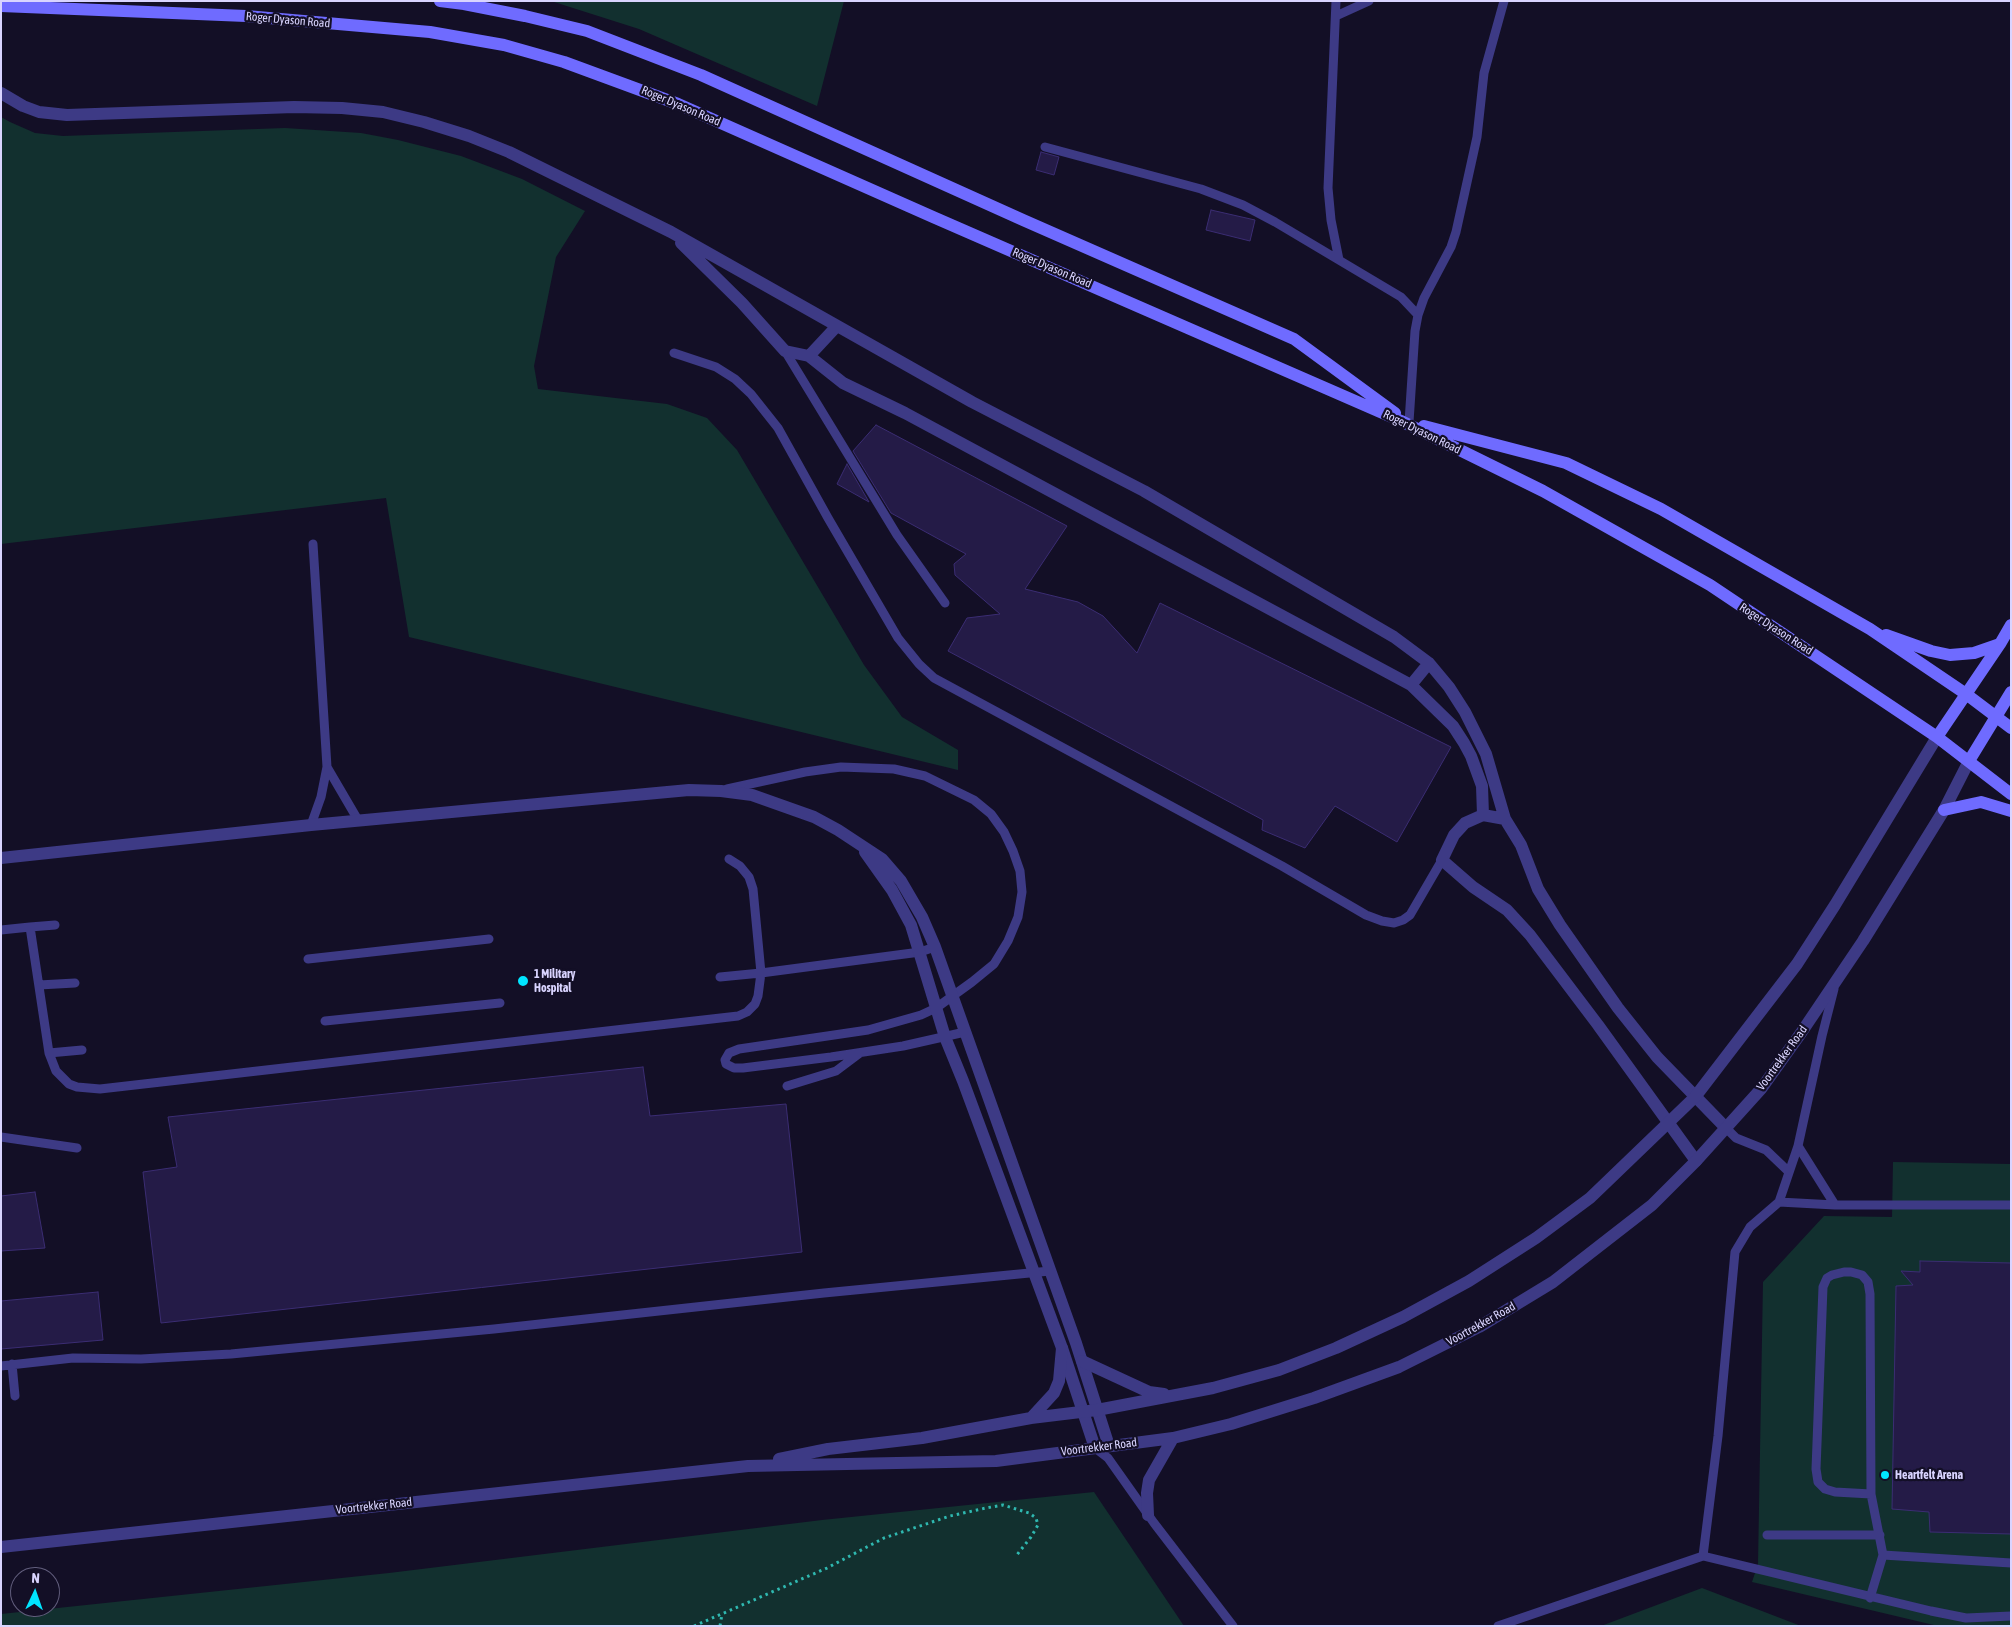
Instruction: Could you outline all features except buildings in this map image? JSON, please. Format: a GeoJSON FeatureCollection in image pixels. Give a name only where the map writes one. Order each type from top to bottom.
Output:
{"type":"FeatureCollection","features":[{"type":"Feature","properties":{"kind":"main road","name":"Roger Dyason Road"},"geometry":{"type":"LineString","coordinates":[[440,1],[499,10],[587,30],[701,75],[1014,216],[1294,339],[1409,422],[1566,463],[1661,509],[1870,629],[1966,694],[2011,728]]}},
{"type":"Feature","properties":{"kind":"main road","name":"Roger Dyason Road"},"geometry":{"type":"LineString","coordinates":[[1,6],[246,16],[430,32],[504,45],[564,62],[678,104],[1401,421],[1543,491],[1710,585],[1937,737],[2011,794]]}},
{"type":"Feature","properties":{"kind":"main road"},"geometry":{"type":"LineString","coordinates":[[1,14],[15,9],[36,7]]}},
{"type":"Feature","properties":{"kind":"main road"},"geometry":{"type":"LineString","coordinates":[[1937,737],[2011,625]]}},
{"type":"Feature","properties":{"kind":"main road"},"geometry":{"type":"LineString","coordinates":[[1870,629],[1931,651],[1950,655],[1974,653],[2000,644]]}},
{"type":"Feature","properties":{"kind":"main road"},"geometry":{"type":"LineString","coordinates":[[1969,761],[2011,692]]}},
{"type":"Feature","properties":{"kind":"main road"},"geometry":{"type":"LineString","coordinates":[[1944,810],[1981,802],[2011,811]]}},
{"type":"Feature","properties":{"kind":"street"},"geometry":{"type":"LineString","coordinates":[[1,93],[23,106],[39,112],[67,114],[294,107],[342,108],[383,112],[442,127],[509,152],[671,232],[836,327],[892,356],[972,402],[1144,491],[1394,637],[1429,662],[1449,687],[1465,712],[1486,754],[1505,818],[1521,845],[1538,889],[1560,925],[1618,1008],[1657,1057],[1726,1128]]}},
{"type":"Feature","properties":{"kind":"street"},"geometry":{"type":"LineString","coordinates":[[671,232],[785,351],[810,356],[824,370],[852,388],[905,413],[1411,685],[1453,726],[1472,756],[1482,786],[1484,815]]}},
{"type":"Feature","properties":{"kind":"street"},"geometry":{"type":"LineString","coordinates":[[810,356],[836,327]]}},
{"type":"Feature","properties":{"kind":"street"},"geometry":{"type":"LineString","coordinates":[[1411,685],[1429,662]]}},
{"type":"Feature","properties":{"kind":"street","name":"Voortrekker Road"},"geometry":{"type":"LineString","coordinates":[[748,1466],[828,1449],[922,1438],[1031,1418],[1098,1410],[1213,1388],[1278,1370],[1336,1348],[1403,1317],[1461,1286],[1536,1238],[1590,1198],[1695,1097],[1797,964],[1937,737]]}},
{"type":"Feature","properties":{"kind":"street","name":"Voortrekker Road"},"geometry":{"type":"LineString","coordinates":[[1,1547],[748,1466],[996,1460],[1095,1448],[1108,1452],[1231,1424],[1323,1395],[1399,1368],[1479,1327],[1553,1282],[1652,1205],[1696,1161],[1761,1088],[1836,983],[1944,810],[1969,761]]}},
{"type":"Feature","properties":{"kind":"street"},"geometry":{"type":"LineString","coordinates":[[1,858],[656,791],[722,791],[752,796],[788,806],[814,817],[882,859],[901,881],[922,916],[935,946],[1082,1361],[1098,1410],[1108,1452]]}},
{"type":"Feature","properties":{"kind":"street"},"geometry":{"type":"LineString","coordinates":[[1505,818],[1484,815],[1465,823],[1459,829],[1442,860],[1473,887],[1507,910],[1530,935],[1696,1161]]}},
{"type":"Feature","properties":{"kind":"street"},"geometry":{"type":"LineString","coordinates":[[859,844],[903,908],[911,925],[945,1037],[964,1081],[1062,1348],[1095,1448]]}},
{"type":"Feature","properties":{"kind":"street"},"geometry":{"type":"LineString","coordinates":[[1031,1418],[1054,1393],[1059,1381],[1062,1348]]}},
{"type":"Feature","properties":{"kind":"street"},"geometry":{"type":"LineString","coordinates":[[1082,1361],[1149,1392],[1176,1396]]}},
{"type":"Feature","properties":{"kind":"street"},"geometry":{"type":"LineString","coordinates":[[1148,1515],[1147,1493],[1150,1480],[1173,1438]]}},
{"type":"Feature","properties":{"kind":"lane"},"geometry":{"type":"LineString","coordinates":[[1336,1],[1328,188],[1331,220],[1339,260]]}},
{"type":"Feature","properties":{"kind":"lane"},"geometry":{"type":"LineString","coordinates":[[1336,16],[1370,1]]}},
{"type":"Feature","properties":{"kind":"lane"},"geometry":{"type":"LineString","coordinates":[[1409,422],[1418,315],[1428,291],[1451,248],[1456,232],[1477,137],[1484,74],[1504,1]]}},
{"type":"Feature","properties":{"kind":"lane"},"geometry":{"type":"LineString","coordinates":[[1044,147],[1222,196],[1259,213],[1400,297],[1418,315]]}},
{"type":"Feature","properties":{"kind":"lane"},"geometry":{"type":"LineString","coordinates":[[785,351],[897,535],[944,602]]}},
{"type":"Feature","properties":{"kind":"lane"},"geometry":{"type":"LineString","coordinates":[[674,353],[716,367],[751,394],[778,428],[898,638],[918,664],[934,678],[1282,866],[1366,915],[1382,921],[1394,922],[1403,920],[1410,915],[1442,860]]}},
{"type":"Feature","properties":{"kind":"lane"},"geometry":{"type":"LineString","coordinates":[[311,825],[321,797],[327,767],[313,544]]}},
{"type":"Feature","properties":{"kind":"lane"},"geometry":{"type":"LineString","coordinates":[[327,767],[358,820]]}},
{"type":"Feature","properties":{"kind":"lane"},"geometry":{"type":"LineString","coordinates":[[722,791],[806,772],[841,767],[894,769],[925,776],[974,800],[990,814],[1004,832],[1020,871],[1022,892],[1018,917],[1008,941],[994,964],[950,999],[921,1015],[859,1031],[739,1049],[733,1051],[727,1057],[726,1064],[728,1066],[743,1068],[903,1046],[965,1032]]}},
{"type":"Feature","properties":{"kind":"lane"},"geometry":{"type":"LineString","coordinates":[[30,927],[50,1053],[56,1071],[69,1084],[85,1089],[100,1089],[738,1016],[747,1012],[755,1004],[761,973],[753,889],[749,877],[740,866],[729,859]]}},
{"type":"Feature","properties":{"kind":"lane"},"geometry":{"type":"LineString","coordinates":[[1,930],[55,925]]}},
{"type":"Feature","properties":{"kind":"lane"},"geometry":{"type":"LineString","coordinates":[[308,959],[489,939]]}},
{"type":"Feature","properties":{"kind":"lane"},"geometry":{"type":"LineString","coordinates":[[720,977],[920,952],[935,946]]}},
{"type":"Feature","properties":{"kind":"lane"},"geometry":{"type":"LineString","coordinates":[[39,985],[76,983]]}},
{"type":"Feature","properties":{"kind":"lane"},"geometry":{"type":"LineString","coordinates":[[1703,1556],[1718,1436],[1735,1252],[1750,1227],[1779,1202],[1798,1146],[1822,1036],[1836,983]]}},
{"type":"Feature","properties":{"kind":"lane"},"geometry":{"type":"LineString","coordinates":[[325,1022],[500,1003]]}},
{"type":"Feature","properties":{"kind":"lane"},"geometry":{"type":"LineString","coordinates":[[50,1053],[82,1050]]}},
{"type":"Feature","properties":{"kind":"lane"},"geometry":{"type":"LineString","coordinates":[[787,1086],[836,1070],[860,1052]]}},
{"type":"Feature","properties":{"kind":"lane"},"geometry":{"type":"LineString","coordinates":[[1726,1128],[1736,1138],[1766,1150],[1789,1172]]}},
{"type":"Feature","properties":{"kind":"lane"},"geometry":{"type":"LineString","coordinates":[[1,1137],[77,1148]]}},
{"type":"Feature","properties":{"kind":"lane"},"geometry":{"type":"LineString","coordinates":[[1798,1146],[1835,1205]]}},
{"type":"Feature","properties":{"kind":"lane"},"geometry":{"type":"LineString","coordinates":[[1779,1202],[1835,1205],[2011,1205]]}},
{"type":"Feature","properties":{"kind":"lane"},"geometry":{"type":"LineString","coordinates":[[1,1366],[73,1358],[141,1359],[231,1354],[494,1329],[834,1292],[1050,1271]]}},
{"type":"Feature","properties":{"kind":"lane"},"geometry":{"type":"LineString","coordinates":[[1870,1598],[1883,1554],[1871,1494],[1868,1282],[1862,1275],[1844,1272],[1827,1278],[1823,1287],[1816,1469],[1818,1482],[1825,1489],[1835,1492],[1871,1494]]}},
{"type":"Feature","properties":{"kind":"lane"},"geometry":{"type":"LineString","coordinates":[[12,1364],[15,1396]]}},
{"type":"Feature","properties":{"kind":"lane"},"geometry":{"type":"LineString","coordinates":[[1108,1452],[1148,1515],[1233,1626]]}},
{"type":"Feature","properties":{"kind":"lane"},"geometry":{"type":"LineString","coordinates":[[1767,1535],[1880,1535]]}},
{"type":"Feature","properties":{"kind":"lane"},"geometry":{"type":"LineString","coordinates":[[1883,1554],[2011,1562]]}},
{"type":"Feature","properties":{"kind":"lane"},"geometry":{"type":"LineString","coordinates":[[1498,1626],[1703,1556],[1870,1598],[1966,1618],[2011,1616]]}},
{"type":"Feature","properties":{"kind":"path"},"geometry":{"type":"LineString","coordinates":[[694,1626],[827,1568],[884,1538],[950,1516],[986,1508],[1003,1505],[1029,1513],[1036,1518],[1038,1524],[1016,1556]]}},
{"type":"Feature","properties":{"kind":"path"},"geometry":{"type":"LineString","coordinates":[[720,1626],[722,1614]]}},
{"type":"Feature","properties":{"kind":"green space"},"geometry":{"type":"Polygon","coordinates":[[[551,1],[844,1],[817,106],[639,29],[551,1]]]}},
{"type":"Feature","properties":{"kind":"green space"},"geometry":{"type":"Polygon","coordinates":[[[1,117],[35,133],[63,136],[285,128],[361,133],[461,156],[522,179],[585,211],[556,257],[534,366],[538,389],[667,404],[707,418],[737,450],[864,665],[902,717],[958,750],[958,770],[409,637],[386,498],[1,544],[1,117]]]}},
{"type":"Feature","properties":{"kind":"green space","name":"Heartfelt Arena"},"geometry":{"type":"Polygon","coordinates":[[[1893,1162],[2011,1164],[2011,1626],[1938,1626],[1752,1582],[1758,1564],[1763,1282],[1824,1216],[1892,1217],[1893,1162]]]}},
{"type":"Feature","properties":{"kind":"green space"},"geometry":{"type":"Polygon","coordinates":[[[1094,1492],[1184,1626],[1,1626],[1,1614],[10,1613],[10,1617],[60,1617],[60,1608],[389,1573],[822,1520],[1094,1492]]]}},
{"type":"Feature","properties":{"kind":"green space"},"geometry":{"type":"Polygon","coordinates":[[[1702,1588],[1801,1626],[1601,1626],[1702,1588]]]}},
{"type":"Feature","properties":{"kind":"place","name":"1 Military Hospital"},"geometry":{"type":"Point","coordinates":[523,981]}},
{"type":"Feature","properties":{"kind":"place","name":"Heartfelt Arena"},"geometry":{"type":"Point","coordinates":[1885,1475]}}]}
